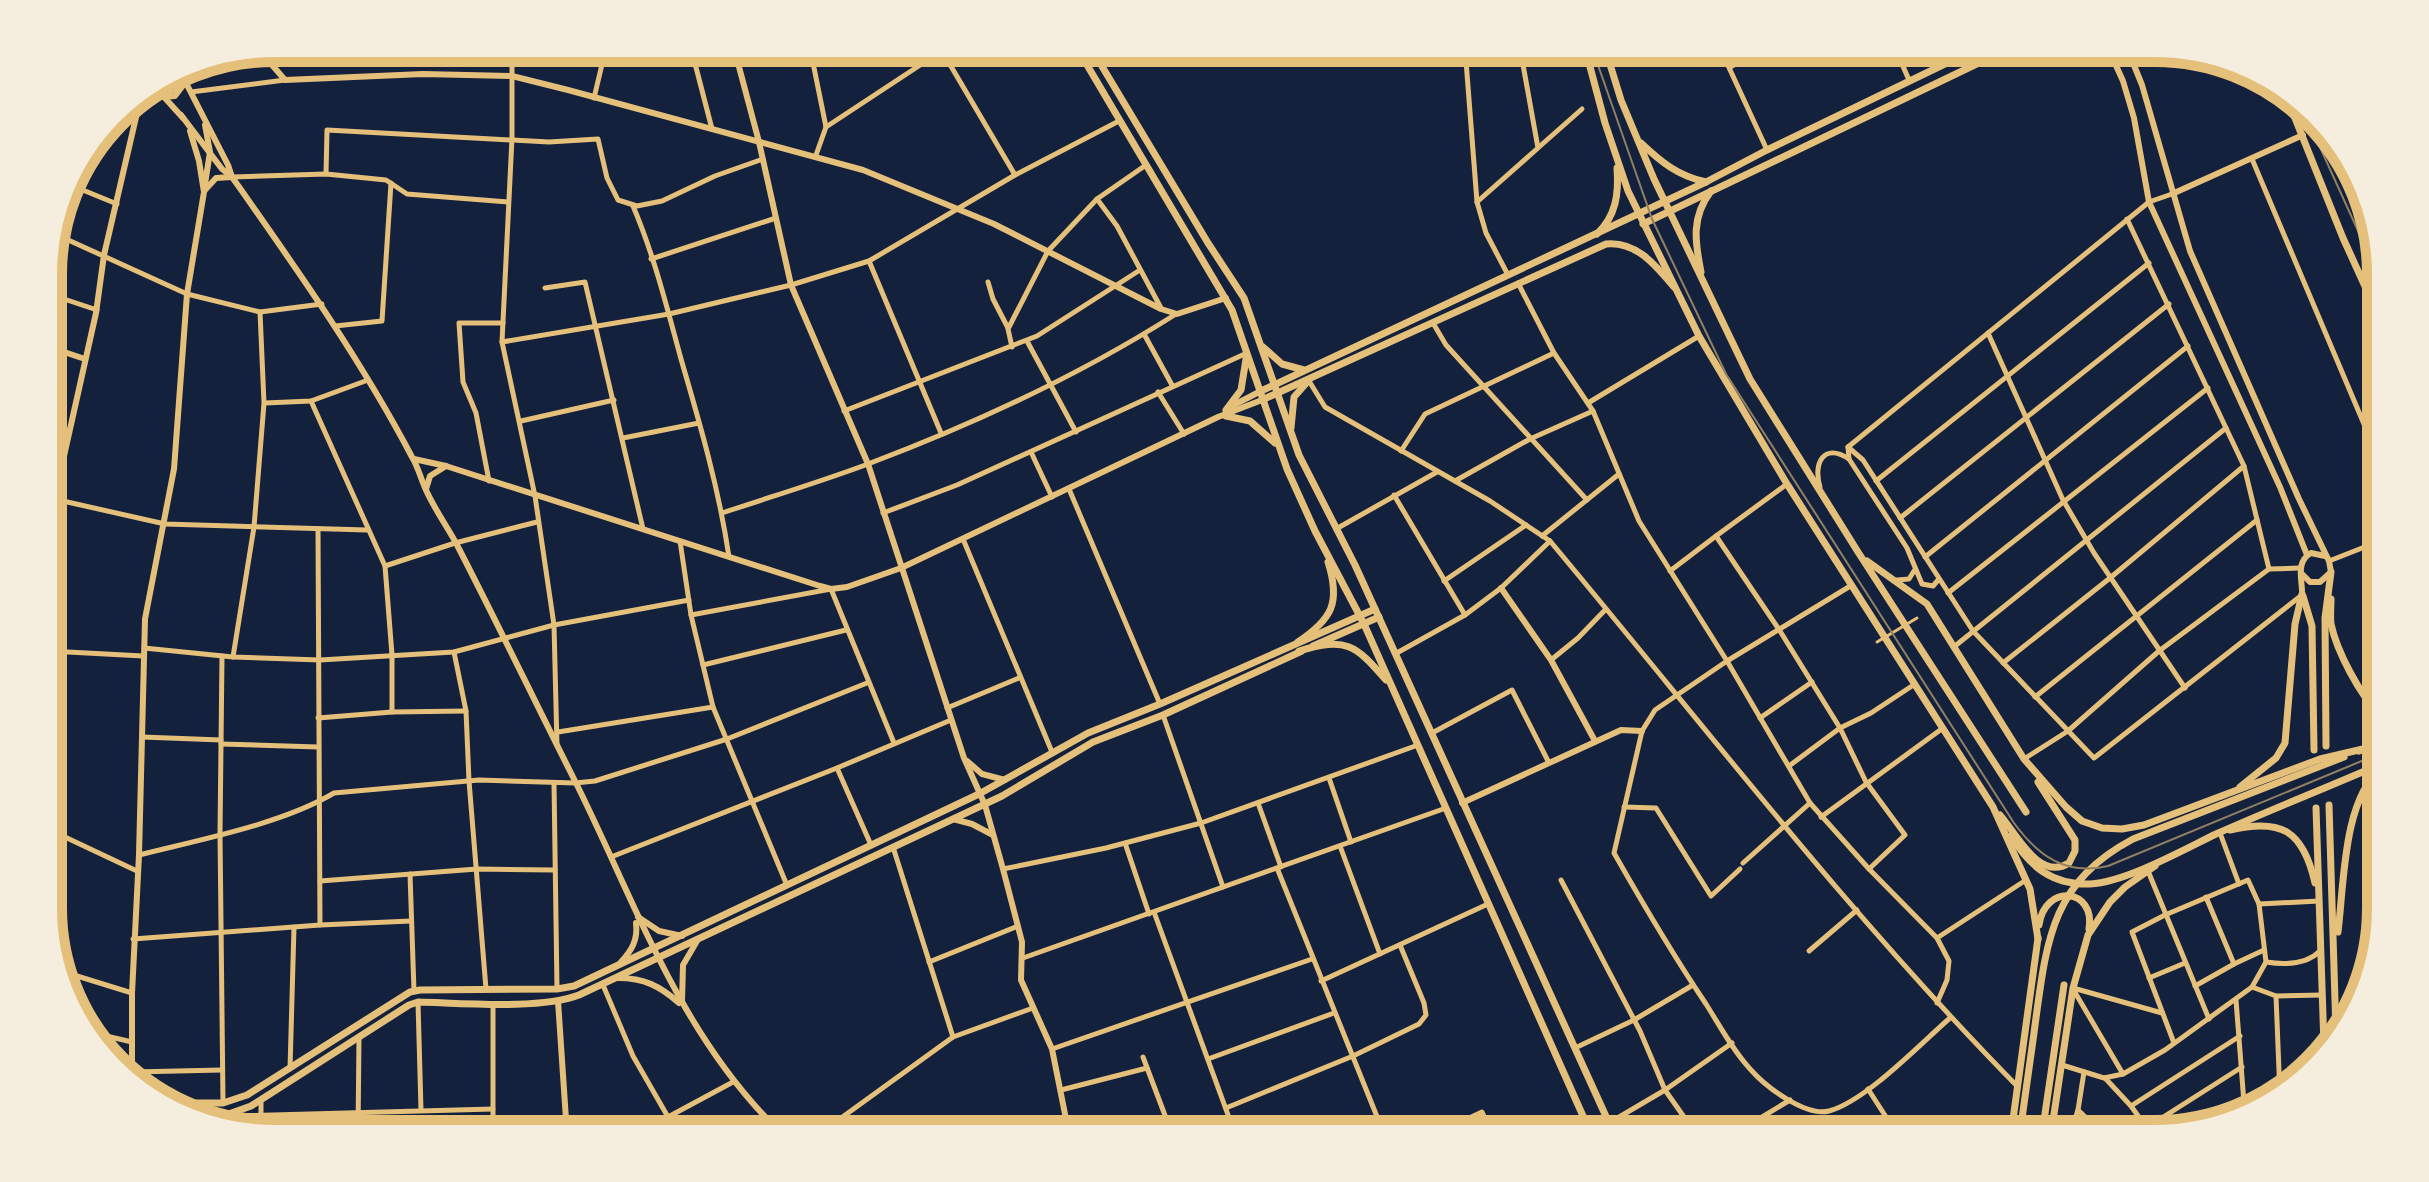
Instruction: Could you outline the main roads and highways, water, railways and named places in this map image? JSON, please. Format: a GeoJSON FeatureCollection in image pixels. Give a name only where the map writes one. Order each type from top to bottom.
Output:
{"type":"FeatureCollection","features":[{"type":"Feature","properties":{"kind":"main road"},"geometry":{"type":"LineString","coordinates":[[1085,62],[1226,298],[1276,444],[1330,569],[1333,603],[1321,626],[1299,647]]}},
{"type":"Feature","properties":{"kind":"main road"},"geometry":{"type":"LineString","coordinates":[[1099,62],[1244,298],[1291,434],[1379,617],[1608,1120]]}},
{"type":"Feature","properties":{"kind":"main road"},"geometry":{"type":"LineString","coordinates":[[1589,62],[1615,154],[1638,213],[1699,336],[1787,484],[2024,857],[2034,868],[2056,879],[2081,884],[2107,881],[2367,773]]}},
{"type":"Feature","properties":{"kind":"main road"},"geometry":{"type":"LineString","coordinates":[[1609,62],[1621,100],[1664,200],[1755,388],[2026,812]]}},
{"type":"Feature","properties":{"kind":"main road"},"geometry":{"type":"LineString","coordinates":[[1261,396],[1274,385],[1304,370],[1706,182],[1948,62]]}},
{"type":"Feature","properties":{"kind":"main road"},"geometry":{"type":"LineString","coordinates":[[1643,224],[1979,62]]}},
{"type":"Feature","properties":{"kind":"main road"},"geometry":{"type":"LineString","coordinates":[[2294,115],[2367,291]]}},
{"type":"Feature","properties":{"kind":"main road"},"geometry":{"type":"LineString","coordinates":[[1638,139],[1670,169],[1690,179],[1706,182]]}},
{"type":"Feature","properties":{"kind":"main road"},"geometry":{"type":"LineString","coordinates":[[1597,234],[1610,220],[1616,203],[1618,180],[1615,154]]}},
{"type":"Feature","properties":{"kind":"main road"},"geometry":{"type":"LineString","coordinates":[[1703,282],[1695,231],[1702,203],[1711,191]]}},
{"type":"Feature","properties":{"kind":"main road"},"geometry":{"type":"LineString","coordinates":[[1261,396],[1277,394],[1309,380],[1592,248],[1614,243],[1629,246],[1643,255],[1678,292]]}},
{"type":"Feature","properties":{"kind":"main road"},"geometry":{"type":"LineString","coordinates":[[1260,344],[1282,364],[1304,370]]}},
{"type":"Feature","properties":{"kind":"main road"},"geometry":{"type":"LineString","coordinates":[[1247,353],[1241,390],[1223,415],[1250,421],[1276,444]]}},
{"type":"Feature","properties":{"kind":"main road"},"geometry":{"type":"LineString","coordinates":[[1291,434],[1294,397],[1309,380]]}},
{"type":"Feature","properties":{"kind":"main road"},"geometry":{"type":"LineString","coordinates":[[1315,531],[1360,615],[1585,1120]]}},
{"type":"Feature","properties":{"kind":"main road"},"geometry":{"type":"LineString","coordinates":[[1858,552],[1891,580],[1927,604],[2075,840],[2071,860],[2059,868],[2042,864],[1993,807]]}},
{"type":"Feature","properties":{"kind":"main road"},"geometry":{"type":"LineString","coordinates":[[2326,746],[2325,618],[2331,572],[2331,623],[2356,683],[2367,700]]}},
{"type":"Feature","properties":{"kind":"main road"},"geometry":{"type":"LineString","coordinates":[[2238,789],[2276,758],[2285,743],[2295,624],[2302,592],[2312,626],[2314,750]]}},
{"type":"Feature","properties":{"kind":"main road"},"geometry":{"type":"LineString","coordinates":[[228,1115],[261,1100],[418,1002],[493,1004],[558,1001],[603,985],[985,805],[1093,742],[1163,715],[1375,609]]}},
{"type":"Feature","properties":{"kind":"main road"},"geometry":{"type":"LineString","coordinates":[[191,1103],[223,1103],[247,1095],[414,991],[557,989],[574,986],[979,794],[1088,733],[1379,617]]}},
{"type":"Feature","properties":{"kind":"main road"},"geometry":{"type":"LineString","coordinates":[[1299,647],[1348,644],[1361,653],[1391,685]]}},
{"type":"Feature","properties":{"kind":"main road"},"geometry":{"type":"LineString","coordinates":[[2022,1120],[2045,951],[2056,919],[2074,887],[2103,858],[2133,839],[2367,747]]}},
{"type":"Feature","properties":{"kind":"main road"},"geometry":{"type":"LineString","coordinates":[[2024,759],[2082,821],[2102,828],[2122,829],[2144,825],[2320,759],[2363,749]]}},
{"type":"Feature","properties":{"kind":"main road"},"geometry":{"type":"LineString","coordinates":[[2335,954],[2353,812],[2367,784]]}},
{"type":"Feature","properties":{"kind":"main road"},"geometry":{"type":"LineString","coordinates":[[2329,805],[2336,1019]]}},
{"type":"Feature","properties":{"kind":"main road"},"geometry":{"type":"LineString","coordinates":[[1993,807],[2026,880],[2033,901],[2038,939]]}},
{"type":"Feature","properties":{"kind":"main road"},"geometry":{"type":"LineString","coordinates":[[2316,808],[2324,1036]]}},
{"type":"Feature","properties":{"kind":"main road"},"geometry":{"type":"LineString","coordinates":[[2220,833],[2265,825],[2290,832],[2304,850],[2319,901]]}},
{"type":"Feature","properties":{"kind":"main road"},"geometry":{"type":"LineString","coordinates":[[2088,935],[2110,902],[2174,854]]}},
{"type":"Feature","properties":{"kind":"main road"},"geometry":{"type":"LineString","coordinates":[[2013,1120],[2043,909],[2053,899],[2062,896],[2076,898],[2087,906],[2090,918],[2073,988],[2055,1120]]}},
{"type":"Feature","properties":{"kind":"main road"},"geometry":{"type":"LineString","coordinates":[[2044,1120],[2064,985]]}},
{"type":"Feature","properties":{"kind":"tram line"},"geometry":{"type":"LineString","coordinates":[[1597,62],[1652,219],[1726,374],[2014,823],[2033,845],[2054,861],[2066,865],[2079,868],[2108,866],[2367,759]]}},
{"type":"Feature","properties":{"kind":"railway"},"geometry":{"type":"LineString","coordinates":[[2314,135],[2365,246]]}}]}
